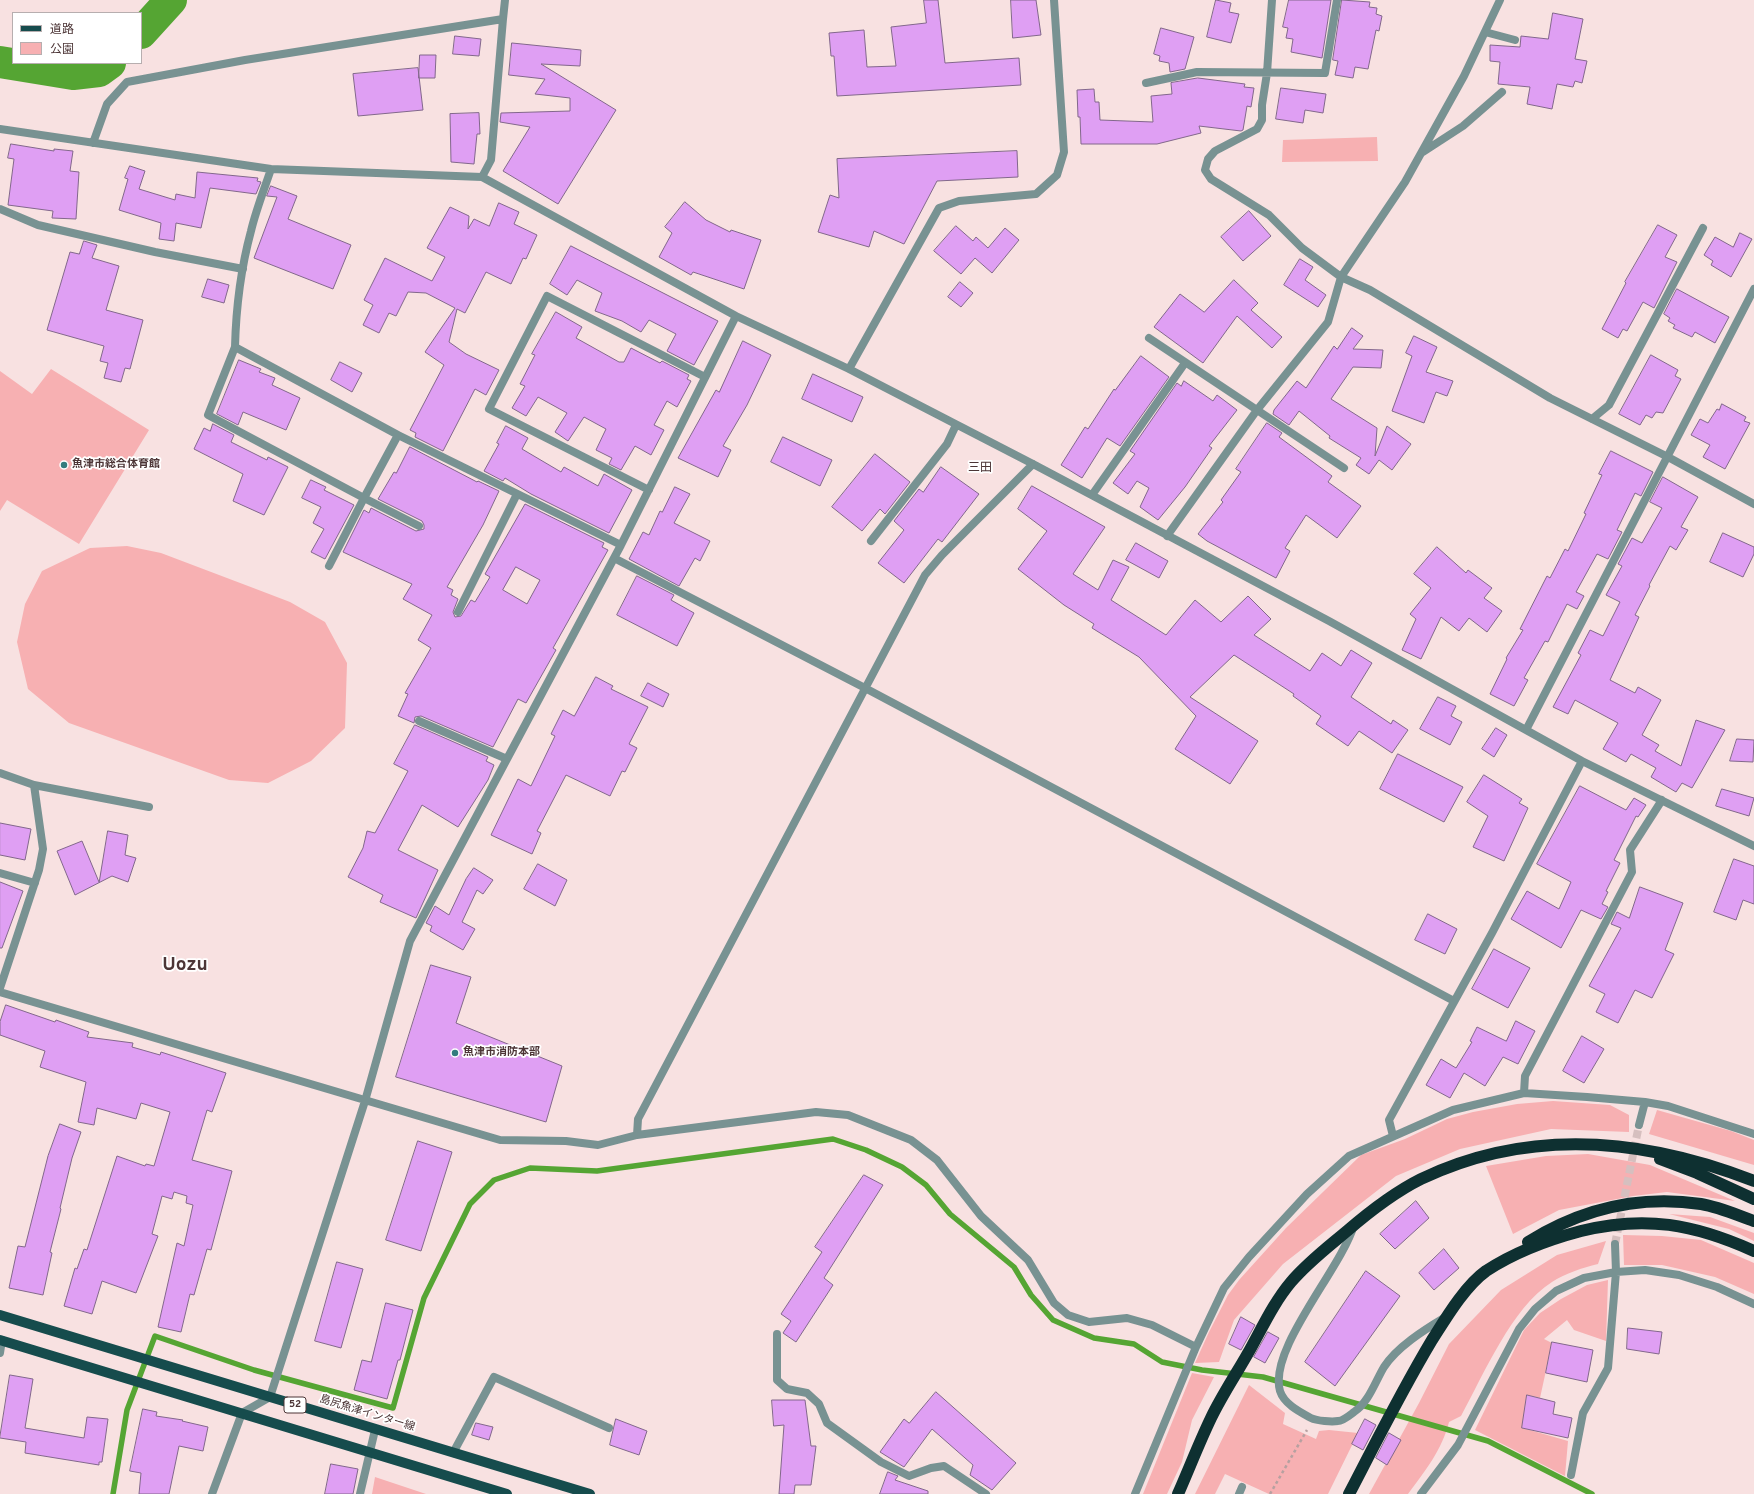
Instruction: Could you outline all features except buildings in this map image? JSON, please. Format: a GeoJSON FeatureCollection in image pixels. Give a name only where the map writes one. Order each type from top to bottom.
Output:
{"type":"FeatureCollection","features":[{"type":"Feature","properties":{"kind":"highway"},"geometry":{"type":"LineString","coordinates":[[1178,1494],[1211,1418],[1276,1302],[1291,1282],[1310,1262],[1354,1224],[1420,1179],[1480,1156],[1510,1149],[1574,1143],[1638,1149],[1698,1161],[1754,1181]]}},
{"type":"Feature","properties":{"kind":"highway"},"geometry":{"type":"LineString","coordinates":[[1607,1145],[1672,1163],[1754,1199]]}},
{"type":"Feature","properties":{"kind":"highway"},"geometry":{"type":"LineString","coordinates":[[1348,1494],[1414,1370],[1447,1316],[1465,1293],[1485,1272],[1509,1254],[1564,1222],[1592,1212],[1619,1205],[1673,1201],[1703,1204],[1754,1221]]}},
{"type":"Feature","properties":{"kind":"highway"},"geometry":{"type":"LineString","coordinates":[[1485,1272],[1536,1245],[1561,1236],[1616,1224],[1648,1223],[1701,1230],[1754,1251]]}},
{"type":"Feature","properties":{"kind":"main road","name":"島尻魚津インター線"},"geometry":{"type":"LineString","coordinates":[[0,1315],[590,1494]]}},
{"type":"Feature","properties":{"kind":"main road","name":"52"},"geometry":{"type":"LineString","coordinates":[[1,1340],[507,1494]]}},
{"type":"Feature","properties":{"kind":"street"},"geometry":{"type":"LineString","coordinates":[[482,177],[491,160],[505,0]]}},
{"type":"Feature","properties":{"kind":"street"},"geometry":{"type":"LineString","coordinates":[[849,369],[939,208],[959,201],[1036,194],[1057,175],[1064,152],[1054,0]]}},
{"type":"Feature","properties":{"kind":"street"},"geometry":{"type":"LineString","coordinates":[[1272,0],[1267,73],[1262,105],[1262,120],[1258,129],[1215,151],[1208,159],[1205,170],[1211,179],[1269,215],[1302,248],[1341,277],[1370,290],[1550,398],[1668,457],[1754,504]]}},
{"type":"Feature","properties":{"kind":"street"},"geometry":{"type":"LineString","coordinates":[[1146,83],[1197,72],[1326,73],[1337,0]]}},
{"type":"Feature","properties":{"kind":"street"},"geometry":{"type":"LineString","coordinates":[[1167,536],[1257,410],[1328,322],[1341,277],[1405,182],[1464,76],[1500,0]]}},
{"type":"Feature","properties":{"kind":"street"},"geometry":{"type":"LineString","coordinates":[[93,143],[107,104],[127,82],[245,60],[503,19]]}},
{"type":"Feature","properties":{"kind":"street"},"geometry":{"type":"LineString","coordinates":[[1485,32],[1515,40]]}},
{"type":"Feature","properties":{"kind":"street"},"geometry":{"type":"LineString","coordinates":[[1422,152],[1463,126],[1502,92]]}},
{"type":"Feature","properties":{"kind":"street"},"geometry":{"type":"LineString","coordinates":[[0,129],[271,169],[482,177],[736,316],[849,369],[1033,464],[1329,621],[1582,760],[1754,846]]}},
{"type":"Feature","properties":{"kind":"street"},"geometry":{"type":"LineString","coordinates":[[271,169],[251,230],[243,269],[236,321],[235,347],[208,415],[419,526]]}},
{"type":"Feature","properties":{"kind":"street"},"geometry":{"type":"LineString","coordinates":[[0,208],[38,225],[155,252],[243,269]]}},
{"type":"Feature","properties":{"kind":"street"},"geometry":{"type":"LineString","coordinates":[[1592,419],[1609,405],[1703,228]]}},
{"type":"Feature","properties":{"kind":"street"},"geometry":{"type":"LineString","coordinates":[[1526,730],[1754,289]]}},
{"type":"Feature","properties":{"kind":"street"},"geometry":{"type":"LineString","coordinates":[[649,490],[489,409],[548,296],[705,377]]}},
{"type":"Feature","properties":{"kind":"street"},"geometry":{"type":"LineString","coordinates":[[212,1494],[242,1413],[270,1397],[365,1101],[410,941],[621,545],[736,316]]}},
{"type":"Feature","properties":{"kind":"street"},"geometry":{"type":"LineString","coordinates":[[1149,338],[1344,468]]}},
{"type":"Feature","properties":{"kind":"street"},"geometry":{"type":"LineString","coordinates":[[235,347],[398,435],[621,545]]}},
{"type":"Feature","properties":{"kind":"street"},"geometry":{"type":"LineString","coordinates":[[1092,496],[1185,363]]}},
{"type":"Feature","properties":{"kind":"street"},"geometry":{"type":"LineString","coordinates":[[871,541],[947,444],[956,425]]}},
{"type":"Feature","properties":{"kind":"street"},"geometry":{"type":"LineString","coordinates":[[329,566],[398,435]]}},
{"type":"Feature","properties":{"kind":"street"},"geometry":{"type":"LineString","coordinates":[[637,1135],[638,1119],[925,575],[1033,464]]}},
{"type":"Feature","properties":{"kind":"street"},"geometry":{"type":"LineString","coordinates":[[458,612],[517,494]]}},
{"type":"Feature","properties":{"kind":"street"},"geometry":{"type":"LineString","coordinates":[[614,558],[865,688],[1454,1001]]}},
{"type":"Feature","properties":{"kind":"street"},"geometry":{"type":"LineString","coordinates":[[419,721],[507,759]]}},
{"type":"Feature","properties":{"kind":"street"},"geometry":{"type":"LineString","coordinates":[[1393,1136],[1389,1120],[1492,933],[1582,760]]}},
{"type":"Feature","properties":{"kind":"street"},"geometry":{"type":"LineString","coordinates":[[0,773],[34,785],[149,807]]}},
{"type":"Feature","properties":{"kind":"street"},"geometry":{"type":"LineString","coordinates":[[0,988],[34,883],[43,849],[34,785]]}},
{"type":"Feature","properties":{"kind":"street"},"geometry":{"type":"LineString","coordinates":[[1524,1093],[1525,1076],[1632,872],[1630,850],[1662,800]]}},
{"type":"Feature","properties":{"kind":"street"},"geometry":{"type":"LineString","coordinates":[[0,873],[34,883]]}},
{"type":"Feature","properties":{"kind":"street"},"geometry":{"type":"LineString","coordinates":[[0,992],[500,1140],[566,1141],[598,1145],[637,1135],[816,1112],[848,1115],[911,1140],[937,1160],[981,1216],[1028,1260],[1054,1303],[1068,1315],[1089,1322],[1128,1318],[1152,1325],[1196,1347]]}},
{"type":"Feature","properties":{"kind":"street"},"geometry":{"type":"LineString","coordinates":[[1135,1494],[1196,1347],[1224,1288],[1249,1257],[1302,1200],[1349,1156],[1452,1110],[1524,1093],[1645,1102],[1668,1106],[1754,1134]]}},
{"type":"Feature","properties":{"kind":"street"},"geometry":{"type":"LineString","coordinates":[[1639,1125],[1645,1102]]}},
{"type":"Feature","properties":{"kind":"street"},"geometry":{"type":"LineString","coordinates":[[1354,1224],[1351,1235],[1339,1260],[1287,1346],[1279,1369],[1280,1391],[1292,1407],[1313,1419],[1339,1422],[1356,1411],[1370,1393],[1384,1366],[1414,1336],[1447,1316]]}},
{"type":"Feature","properties":{"kind":"street"},"geometry":{"type":"LineString","coordinates":[[1571,1475],[1583,1413],[1608,1368],[1616,1272],[1615,1244]]}},
{"type":"Feature","properties":{"kind":"street"},"geometry":{"type":"LineString","coordinates":[[1421,1494],[1458,1445],[1519,1329],[1535,1309],[1556,1291],[1584,1278],[1616,1272],[1645,1270],[1679,1275],[1717,1287],[1754,1304]]}},
{"type":"Feature","properties":{"kind":"street"},"geometry":{"type":"LineString","coordinates":[[777,1334],[778,1380],[787,1389],[807,1393],[819,1404],[827,1424],[881,1462],[909,1476],[931,1468],[944,1466],[986,1494]]}},
{"type":"Feature","properties":{"kind":"street"},"geometry":{"type":"LineString","coordinates":[[0,1353],[1,1340]]}},
{"type":"Feature","properties":{"kind":"street"},"geometry":{"type":"LineString","coordinates":[[453,1453],[494,1377],[609,1428]]}},
{"type":"Feature","properties":{"kind":"street"},"geometry":{"type":"LineString","coordinates":[[360,1494],[375,1430]]}},
{"type":"Feature","properties":{"kind":"path"},"geometry":{"type":"LineString","coordinates":[[1270,1494],[1313,1419]]}},
{"type":"Feature","properties":{"kind":"green space"},"geometry":{"type":"Polygon","coordinates":[[[1377,137],[1378,161],[1282,162],[1283,140],[1377,137]]]}},
{"type":"Feature","properties":{"kind":"green space","name":"魚津市総合体育館"},"geometry":{"type":"Polygon","coordinates":[[[51,369],[149,430],[79,544],[7,500],[0,511],[0,371],[32,394],[51,369]]]}},
{"type":"Feature","properties":{"kind":"green space"},"geometry":{"type":"Polygon","coordinates":[[[127,546],[161,553],[290,602],[325,622],[347,663],[345,728],[311,761],[268,783],[229,780],[69,723],[28,689],[17,642],[25,604],[42,571],[90,548],[127,546]]]}},
{"type":"Feature","properties":{"kind":"green space"},"geometry":{"type":"Polygon","coordinates":[[[1553,1101],[1610,1105],[1629,1115],[1629,1132],[1551,1129],[1460,1149],[1396,1176],[1283,1264],[1234,1320],[1219,1362],[1195,1363],[1228,1295],[1239,1280],[1286,1228],[1361,1155],[1405,1139],[1447,1119],[1473,1112],[1517,1104],[1553,1101]]]}},
{"type":"Feature","properties":{"kind":"green space"},"geometry":{"type":"Polygon","coordinates":[[[1657,1110],[1731,1131],[1754,1140],[1754,1165],[1649,1134],[1657,1110]]]}},
{"type":"Feature","properties":{"kind":"green space"},"geometry":{"type":"Polygon","coordinates":[[[1588,1154],[1650,1165],[1735,1201],[1667,1192],[1633,1196],[1559,1210],[1513,1234],[1486,1166],[1546,1156],[1588,1154]]]}},
{"type":"Feature","properties":{"kind":"green space"},"geometry":{"type":"Polygon","coordinates":[[[1669,1214],[1710,1217],[1754,1233],[1754,1241],[1729,1229],[1669,1214]]]}},
{"type":"Feature","properties":{"kind":"green space"},"geometry":{"type":"Polygon","coordinates":[[[1623,1235],[1662,1236],[1701,1240],[1754,1263],[1754,1294],[1715,1277],[1662,1265],[1624,1265],[1623,1235]]]}},
{"type":"Feature","properties":{"kind":"green space"},"geometry":{"type":"Polygon","coordinates":[[[1606,1241],[1598,1264],[1574,1271],[1557,1279],[1538,1293],[1524,1308],[1500,1343],[1461,1416],[1449,1422],[1437,1451],[1427,1468],[1408,1494],[1369,1494],[1419,1403],[1449,1344],[1501,1290],[1557,1255],[1606,1241]]]}},
{"type":"Feature","properties":{"kind":"green space"},"geometry":{"type":"Polygon","coordinates":[[[1608,1280],[1606,1341],[1574,1330],[1567,1320],[1544,1339],[1552,1343],[1540,1398],[1527,1395],[1523,1428],[1568,1441],[1565,1476],[1475,1430],[1524,1330],[1540,1313],[1561,1299],[1587,1285],[1608,1280]]]}},
{"type":"Feature","properties":{"kind":"green space"},"geometry":{"type":"Polygon","coordinates":[[[1192,1373],[1214,1377],[1192,1420],[1182,1462],[1167,1494],[1143,1494],[1192,1373]]]}},
{"type":"Feature","properties":{"kind":"green space"},"geometry":{"type":"Polygon","coordinates":[[[1249,1385],[1285,1413],[1283,1424],[1316,1439],[1319,1431],[1329,1430],[1358,1433],[1328,1494],[1269,1494],[1225,1474],[1215,1494],[1195,1494],[1249,1385]]]}},
{"type":"Feature","properties":{"kind":"green space"},"geometry":{"type":"Polygon","coordinates":[[[375,1477],[426,1494],[372,1494],[375,1477]]]}},
{"type":"Feature","properties":{"kind":"waterway"},"geometry":{"type":"LineString","coordinates":[[142,32],[171,0]]}},
{"type":"Feature","properties":{"kind":"waterway"},"geometry":{"type":"LineString","coordinates":[[0,62],[12,64]]}},
{"type":"Feature","properties":{"kind":"waterway"},"geometry":{"type":"LineString","coordinates":[[12,64],[73,74],[99,71],[109,64]]}},
{"type":"Feature","properties":{"kind":"waterway"},"geometry":{"type":"LineString","coordinates":[[113,1494],[127,1410],[155,1336],[254,1370],[393,1408],[424,1298],[470,1204],[494,1180],[530,1168],[597,1171],[833,1139],[866,1150],[902,1167],[926,1185],[950,1214],[1014,1267],[1031,1295],[1053,1320],[1094,1338],[1134,1344],[1162,1362],[1202,1370],[1263,1377],[1488,1441],[1592,1494]]}},
{"type":"Feature","properties":{"kind":"tunnel"},"geometry":{"type":"LineString","coordinates":[[1615,1244],[1639,1125]]}},
{"type":"Feature","properties":{"kind":"place","name":"魚津市総合体育館"},"geometry":{"type":"Point","coordinates":[64,465]}},
{"type":"Feature","properties":{"kind":"place","name":"魚津市消防本部"},"geometry":{"type":"Point","coordinates":[455,1053]}},
{"type":"Feature","properties":{"kind":"district","name":"三田"},"geometry":{"type":"Point","coordinates":[980,469]}},
{"type":"Feature","properties":{"kind":"district","name":"Uozu"},"geometry":{"type":"Point","coordinates":[185,966]}}]}
